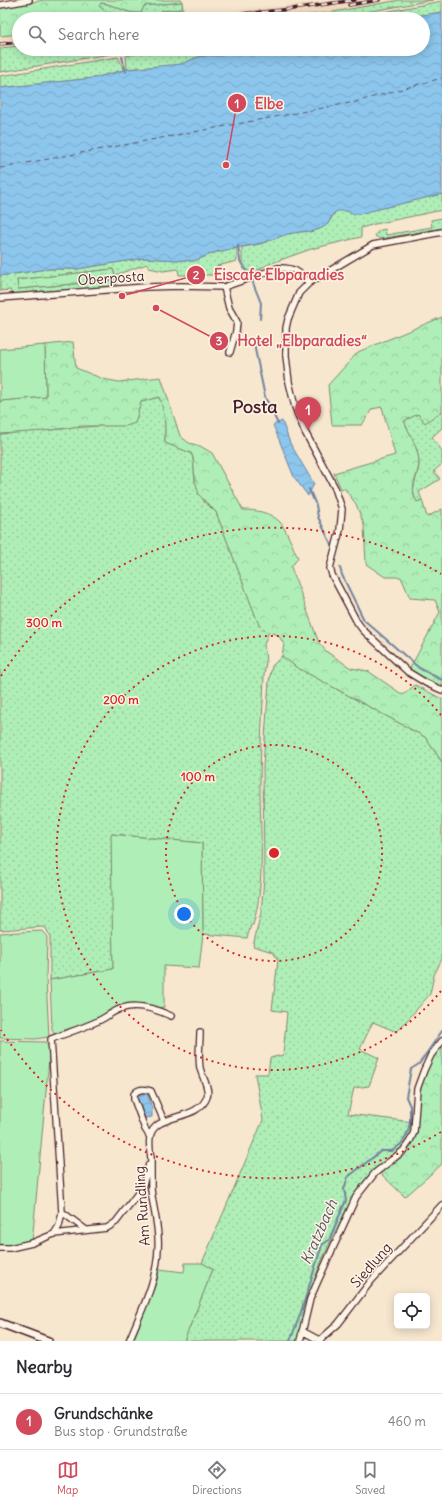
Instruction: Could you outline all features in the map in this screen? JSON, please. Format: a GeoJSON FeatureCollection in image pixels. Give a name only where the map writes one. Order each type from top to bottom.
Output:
{"type":"FeatureCollection","features":[{"type":"Feature","properties":{"kind":"street"},"geometry":{"type":"LineString","coordinates":[[0,5],[29,0]]}},
{"type":"Feature","properties":{"kind":"street"},"geometry":{"type":"LineString","coordinates":[[442,232],[373,245],[309,283],[299,293],[288,319],[286,328],[286,356],[294,406],[305,432],[335,488],[342,509],[340,530],[330,568],[355,618],[363,630],[408,672],[442,690]]}},
{"type":"Feature","properties":{"kind":"street","name":"Oberposta"},"geometry":{"type":"LineString","coordinates":[[0,298],[146,287],[224,287],[278,268],[300,272],[309,283]]}},
{"type":"Feature","properties":{"kind":"street"},"geometry":{"type":"LineString","coordinates":[[224,287],[229,308],[237,322],[230,352]]}},
{"type":"Feature","properties":{"kind":"street"},"geometry":{"type":"LineString","coordinates":[[54,1234],[59,1226],[62,1212],[51,1039],[99,1021],[120,1009],[130,1006],[137,1006],[171,1016]]}},
{"type":"Feature","properties":{"kind":"street"},"geometry":{"type":"LineString","coordinates":[[150,1137],[156,1126],[164,1121],[194,1111],[199,1108],[206,1098],[207,1089],[199,1061],[200,1032]]}},
{"type":"Feature","properties":{"kind":"street"},"geometry":{"type":"LineString","coordinates":[[300,1341],[310,1299],[316,1282],[356,1197],[375,1173],[402,1151],[410,1141],[414,1132],[417,1089],[429,1060],[442,1041]]}},
{"type":"Feature","properties":{"kind":"street","name":"Am Rundling"},"geometry":{"type":"LineString","coordinates":[[129,1341],[147,1300],[156,1269],[158,1248],[157,1225],[151,1189],[150,1137],[145,1129],[134,1099],[134,1094],[143,1089],[152,1091],[164,1121]]}},
{"type":"Feature","properties":{"kind":"street"},"geometry":{"type":"LineString","coordinates":[[0,1248],[10,1248],[32,1243],[54,1234],[107,1228],[116,1222],[142,1188],[151,1156]]}},
{"type":"Feature","properties":{"kind":"street","name":"Siedlung"},"geometry":{"type":"LineString","coordinates":[[319,1341],[338,1324],[371,1281],[442,1205]]}},
{"type":"Feature","properties":{"kind":"street"},"geometry":{"type":"LineString","coordinates":[[62,1212],[86,1230]]}},
{"type":"Feature","properties":{"kind":"street"},"geometry":{"type":"LineString","coordinates":[[0,1323],[48,1341]]}},
{"type":"Feature","properties":{"kind":"street"},"geometry":{"type":"LineString","coordinates":[[302,1331],[319,1341]]}},
{"type":"Feature","properties":{"kind":"shaded area"},"geometry":{"type":"Polygon","coordinates":[[[337,0],[400,0],[334,12],[225,12],[337,0]]]}},
{"type":"Feature","properties":{"kind":"shaded area"},"geometry":{"type":"Polygon","coordinates":[[[12,35],[12,47],[0,48],[0,36],[12,35]]]}},
{"type":"Feature","properties":{"kind":"green space"},"geometry":{"type":"Polygon","coordinates":[[[44,0],[182,0],[182,2],[144,6],[141,12],[126,11],[101,3],[99,6],[108,12],[12,12],[12,35],[0,36],[0,8],[44,0]]]}},
{"type":"Feature","properties":{"kind":"green space"},"geometry":{"type":"Polygon","coordinates":[[[400,0],[433,0],[367,12],[334,12],[400,0]]]}},
{"type":"Feature","properties":{"kind":"green space"},"geometry":{"type":"Polygon","coordinates":[[[442,1],[442,12],[430,14],[430,12],[385,12],[442,1]]]}},
{"type":"Feature","properties":{"kind":"green space"},"geometry":{"type":"Polygon","coordinates":[[[182,2],[183,9],[162,12],[141,12],[144,6],[182,2]]]}},
{"type":"Feature","properties":{"kind":"green space"},"geometry":{"type":"Polygon","coordinates":[[[101,3],[131,12],[108,12],[98,6],[101,3]]]}},
{"type":"Feature","properties":{"kind":"green space"},"geometry":{"type":"Polygon","coordinates":[[[183,9],[183,12],[161,11],[183,9]]]}},
{"type":"Feature","properties":{"kind":"green space"},"geometry":{"type":"Polygon","coordinates":[[[12,47],[12,56],[99,56],[0,72],[0,48],[12,47]]]}},
{"type":"Feature","properties":{"kind":"green space"},"geometry":{"type":"Polygon","coordinates":[[[126,56],[200,56],[181,64],[127,69],[126,56]]]}},
{"type":"Feature","properties":{"kind":"green space"},"geometry":{"type":"Polygon","coordinates":[[[118,57],[123,70],[94,78],[0,88],[0,76],[118,57]]]}},
{"type":"Feature","properties":{"kind":"green space"},"geometry":{"type":"Polygon","coordinates":[[[442,194],[442,210],[361,228],[361,237],[311,249],[269,264],[250,274],[242,261],[242,247],[261,244],[290,233],[319,229],[327,224],[337,211],[341,210],[354,214],[442,194]]]}},
{"type":"Feature","properties":{"kind":"green space"},"geometry":{"type":"Polygon","coordinates":[[[442,218],[442,228],[380,239],[375,236],[379,231],[385,229],[386,235],[432,227],[431,220],[442,218]]]}},
{"type":"Feature","properties":{"kind":"green space"},"geometry":{"type":"Polygon","coordinates":[[[237,248],[237,261],[217,266],[216,275],[179,275],[178,269],[163,271],[149,268],[147,264],[115,275],[113,269],[17,280],[19,289],[116,280],[117,286],[12,294],[10,290],[0,291],[0,276],[47,269],[77,269],[145,258],[194,261],[216,252],[223,252],[237,248]]]}},
{"type":"Feature","properties":{"kind":"green space"},"geometry":{"type":"Polygon","coordinates":[[[113,269],[116,280],[18,289],[17,280],[113,269]]]}},
{"type":"Feature","properties":{"kind":"green space"},"geometry":{"type":"Polygon","coordinates":[[[442,317],[442,411],[425,423],[418,414],[404,421],[416,447],[419,458],[413,487],[414,497],[417,502],[422,500],[427,517],[442,509],[442,690],[408,672],[440,612],[435,600],[410,598],[401,577],[385,577],[366,564],[364,525],[356,504],[344,488],[341,489],[334,473],[395,455],[382,407],[372,409],[362,425],[332,425],[328,385],[358,352],[442,317]]]}},
{"type":"Feature","properties":{"kind":"green space"},"geometry":{"type":"Polygon","coordinates":[[[73,342],[76,368],[103,379],[119,382],[161,377],[180,436],[189,443],[200,446],[212,453],[243,510],[257,511],[267,514],[279,521],[284,528],[298,558],[291,567],[319,643],[327,652],[351,668],[368,671],[403,695],[415,685],[442,699],[442,762],[425,737],[296,667],[282,656],[284,644],[278,635],[265,631],[259,625],[216,512],[199,495],[195,480],[193,457],[191,453],[165,443],[164,414],[159,397],[141,402],[135,423],[126,426],[81,426],[44,431],[0,434],[0,401],[46,397],[45,345],[73,342]]]}},
{"type":"Feature","properties":{"kind":"green space"},"geometry":{"type":"Polygon","coordinates":[[[45,345],[46,397],[0,401],[0,349],[45,345]]]}},
{"type":"Feature","properties":{"kind":"green space"},"geometry":{"type":"Polygon","coordinates":[[[159,397],[164,414],[165,443],[191,453],[193,458],[195,480],[204,502],[216,512],[259,624],[265,631],[269,632],[264,644],[266,662],[264,675],[260,771],[261,873],[257,908],[253,925],[251,925],[247,938],[203,934],[202,843],[112,834],[113,969],[50,980],[50,937],[46,928],[0,930],[0,434],[135,423],[141,402],[159,397]]]}},
{"type":"Feature","properties":{"kind":"green space"},"geometry":{"type":"Polygon","coordinates":[[[442,411],[442,428],[432,437],[442,451],[442,464],[434,471],[440,479],[419,492],[422,500],[417,502],[414,487],[419,468],[419,458],[403,421],[418,414],[425,422],[442,411]]]}},
{"type":"Feature","properties":{"kind":"green space"},"geometry":{"type":"Polygon","coordinates":[[[282,656],[296,667],[425,737],[442,762],[442,959],[434,975],[430,994],[397,1032],[373,1022],[360,1049],[379,1058],[369,1086],[354,1088],[348,1114],[413,1122],[411,1132],[404,1146],[374,1170],[356,1193],[328,1246],[318,1271],[297,1341],[184,1341],[213,1269],[202,1263],[263,1120],[255,1074],[268,1074],[270,1058],[283,1055],[287,1012],[272,1010],[278,960],[273,952],[253,946],[261,913],[264,879],[263,766],[269,681],[272,666],[282,656]]]}},
{"type":"Feature","properties":{"kind":"green space"},"geometry":{"type":"Polygon","coordinates":[[[111,834],[202,843],[203,934],[199,968],[164,966],[164,1007],[158,1008],[138,1005],[55,1035],[52,1029],[50,980],[113,969],[111,834]]]}},
{"type":"Feature","properties":{"kind":"green space"},"geometry":{"type":"Polygon","coordinates":[[[42,931],[47,937],[46,978],[49,1037],[35,1039],[0,1038],[0,933],[42,931]]]}},
{"type":"Feature","properties":{"kind":"green space"},"geometry":{"type":"Polygon","coordinates":[[[0,1041],[45,1042],[50,1048],[32,1243],[0,1248],[0,1041]]]}},
{"type":"Feature","properties":{"kind":"green space"},"geometry":{"type":"Polygon","coordinates":[[[442,1044],[442,1164],[405,1197],[380,1173],[404,1155],[414,1141],[417,1129],[420,1085],[434,1055],[442,1044]]]}},
{"type":"Feature","properties":{"kind":"green space"},"geometry":{"type":"Polygon","coordinates":[[[185,1263],[202,1263],[213,1269],[184,1341],[133,1341],[157,1281],[159,1269],[184,1272],[185,1263]]]}},
{"type":"Feature","properties":{"kind":"water"},"geometry":{"type":"Polygon","coordinates":[[[442,12],[442,194],[354,215],[347,211],[337,211],[333,214],[328,224],[322,228],[310,232],[306,231],[288,234],[262,243],[216,252],[194,261],[145,258],[77,269],[47,269],[0,276],[0,88],[94,78],[129,69],[181,64],[202,56],[430,56],[430,14],[442,12]]]}},
{"type":"Feature","properties":{"kind":"water"},"geometry":{"type":"Polygon","coordinates":[[[282,421],[290,443],[314,484],[308,496],[294,477],[273,425],[282,421]]]}},
{"type":"Feature","properties":{"kind":"water"},"geometry":{"type":"Polygon","coordinates":[[[141,1093],[148,1095],[152,1109],[152,1117],[145,1118],[137,1098],[141,1093]]]}},
{"type":"Feature","properties":{"kind":"waterway"},"geometry":{"type":"LineString","coordinates":[[122,57],[126,72]]}},
{"type":"Feature","properties":{"kind":"waterway","name":"Kratzbach"},"geometry":{"type":"LineString","coordinates":[[238,245],[240,261],[253,283],[261,303],[260,319]]}},
{"type":"Feature","properties":{"kind":"waterway","name":"Kratzbach"},"geometry":{"type":"LineString","coordinates":[[256,339],[255,349],[265,397],[278,424]]}},
{"type":"Feature","properties":{"kind":"waterway","name":"Kratzbach"},"geometry":{"type":"LineString","coordinates":[[309,489],[315,503]]}},
{"type":"Feature","properties":{"kind":"waterway","name":"Kratzbach"},"geometry":{"type":"LineString","coordinates":[[316,505],[318,517],[332,546]]}},
{"type":"Feature","properties":{"kind":"waterway","name":"Kratzbach"},"geometry":{"type":"LineString","coordinates":[[340,568],[364,620],[419,668],[442,680]]}},
{"type":"Feature","properties":{"kind":"waterway","name":"Kratzbach"},"geometry":{"type":"LineString","coordinates":[[290,1341],[300,1315],[322,1245],[329,1240],[346,1200],[344,1189],[348,1177],[381,1151],[392,1151],[401,1144],[405,1138],[410,1122],[410,1106],[406,1097],[411,1069],[419,1064],[442,1031]]}},
{"type":"Feature","properties":{"kind":"ferry route"},"geometry":{"type":"LineString","coordinates":[[0,168],[355,102],[442,78]]}},
{"type":"Feature","properties":{"kind":"railway"},"geometry":{"type":"LineString","coordinates":[[261,12],[355,0]]}},
{"type":"Feature","properties":{"kind":"railway"},"geometry":{"type":"LineString","coordinates":[[349,5],[379,0]]}},
{"type":"Feature","properties":{"kind":"railway"},"geometry":{"type":"LineString","coordinates":[[0,44],[12,43]]}},
{"type":"Feature","properties":{"kind":"place","name":"Elbe"},"geometry":{"type":"Point","coordinates":[226,165]}},
{"type":"Feature","properties":{"kind":"place","name":"Eiscafe Elbparadies"},"geometry":{"type":"Point","coordinates":[122,296]}},
{"type":"Feature","properties":{"kind":"place","name":"Hotel „Elbparadies“"},"geometry":{"type":"Point","coordinates":[156,308]}},
{"type":"Feature","properties":{"kind":"place","name":"Grundschänke"},"geometry":{"type":"Point","coordinates":[308,430]}},
{"type":"Feature","properties":{"kind":"district","name":"Posta"},"geometry":{"type":"Point","coordinates":[255,407]}}]}
